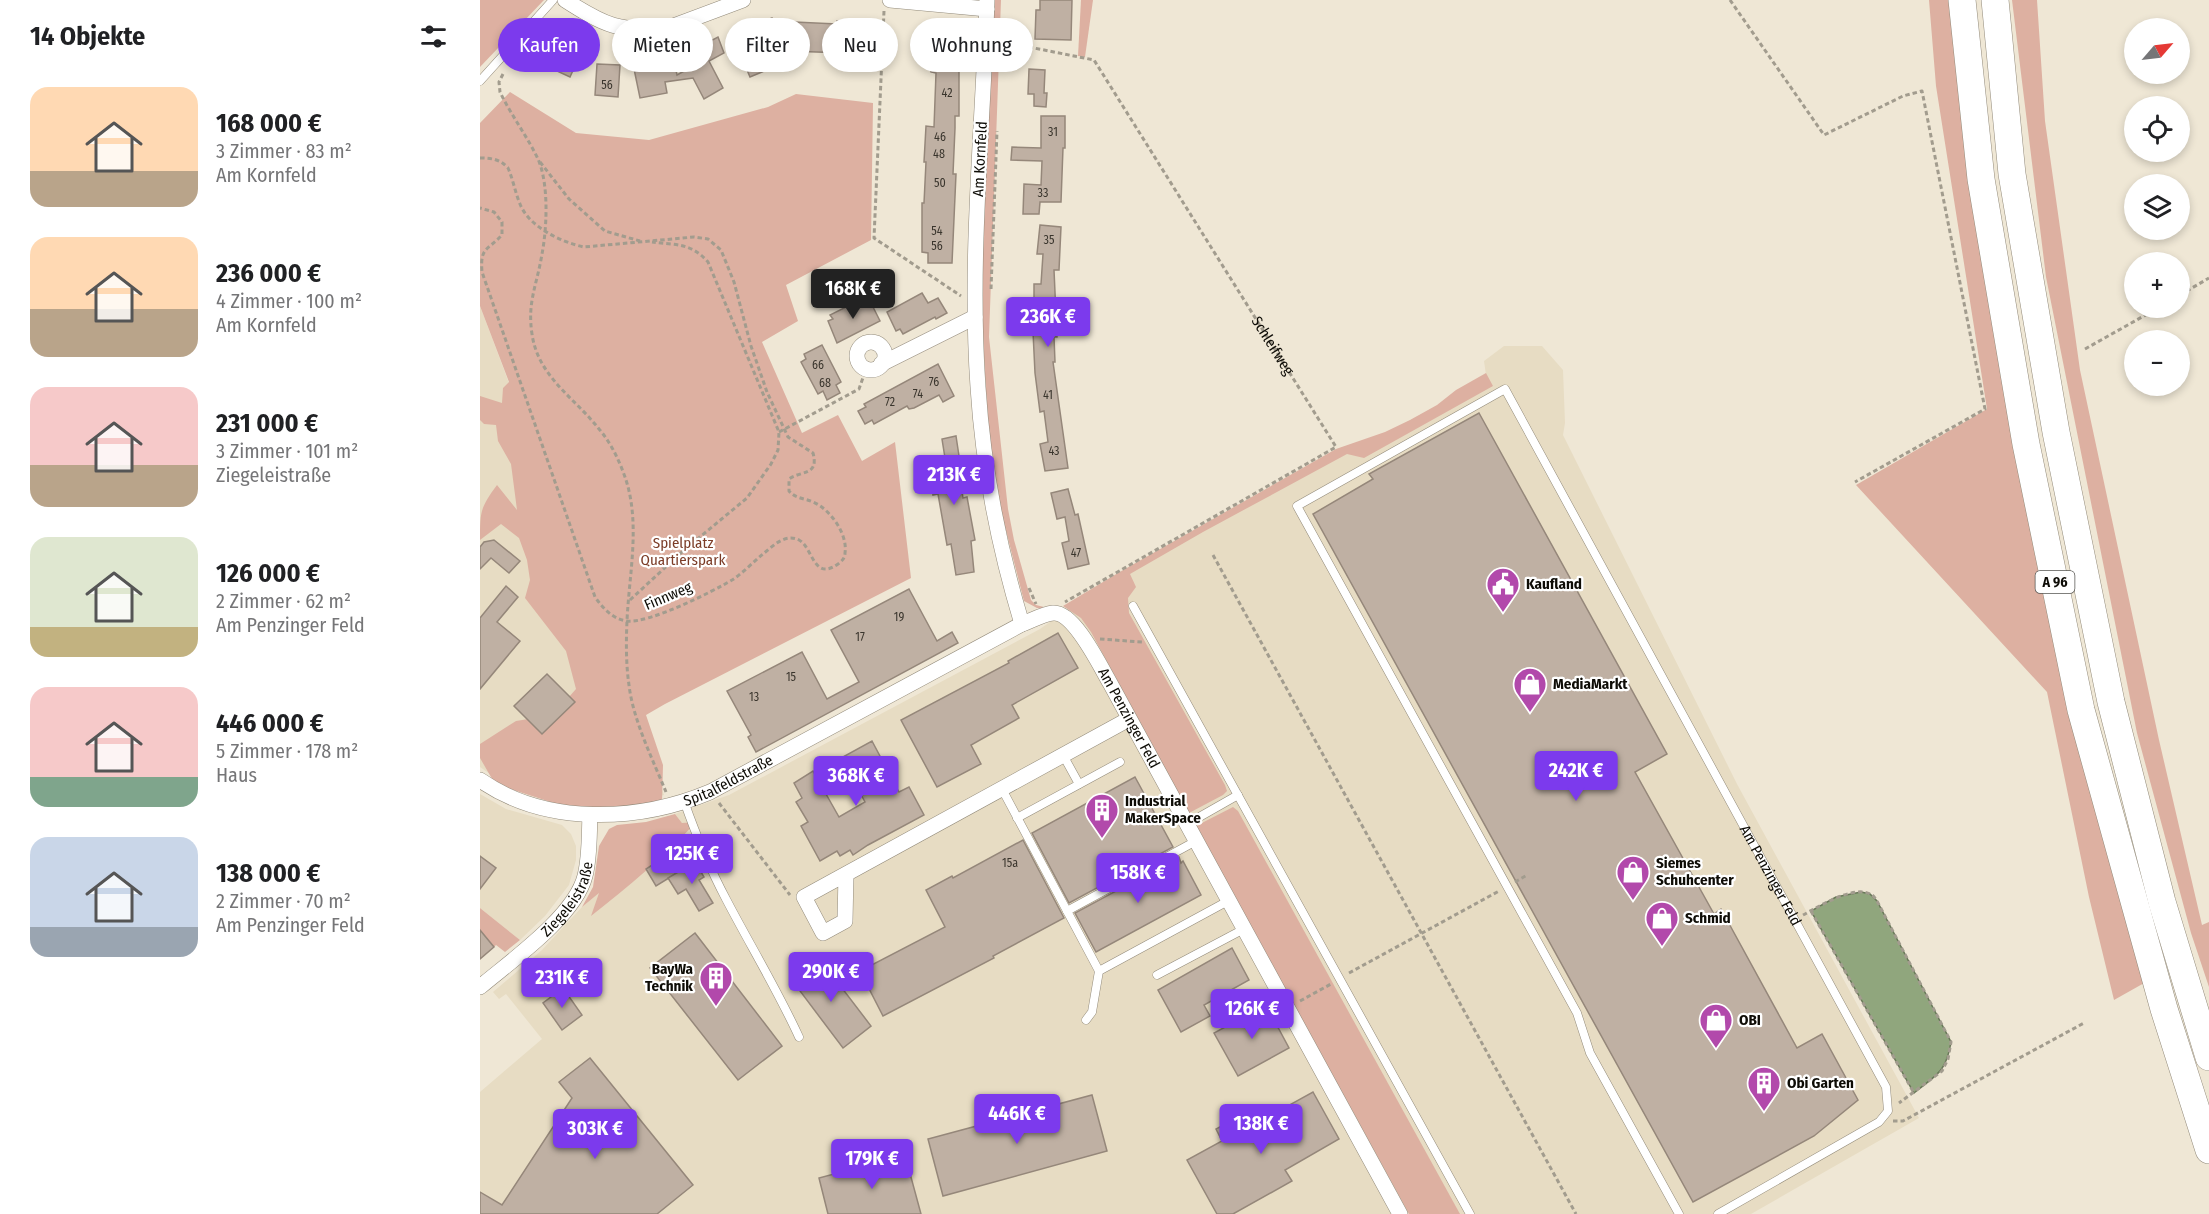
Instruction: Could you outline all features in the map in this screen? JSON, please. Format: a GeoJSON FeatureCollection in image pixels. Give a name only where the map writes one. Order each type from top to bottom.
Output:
{"type":"FeatureCollection","features":[{"type":"Feature","properties":{"kind":"highway","name":"A 96"},"geometry":{"type":"LineString","coordinates":[[1962,0],[1980,179],[2026,444],[2081,710],[2161,998],[2209,1150]]}},
{"type":"Feature","properties":{"kind":"highway","name":"A 96"},"geometry":{"type":"LineString","coordinates":[[1995,0],[2012,174],[2056,432],[2114,713],[2162,902],[2209,1057]]}},
{"type":"Feature","properties":{"kind":"street"},"geometry":{"type":"LineString","coordinates":[[565,0],[600,22],[628,29],[655,29],[668,28],[743,0]]}},
{"type":"Feature","properties":{"kind":"street"},"geometry":{"type":"LineString","coordinates":[[887,3],[987,4]]}},
{"type":"Feature","properties":{"kind":"street","name":"Am Kornfeld"},"geometry":{"type":"LineString","coordinates":[[984,72],[975,311],[978,388],[986,458],[1008,577],[1022,624]]}},
{"type":"Feature","properties":{"kind":"street"},"geometry":{"type":"LineString","coordinates":[[881,364],[886,357],[885,349],[876,343],[860,348],[857,355],[858,363],[866,369],[872,369],[881,364],[975,311]]}},
{"type":"Feature","properties":{"kind":"street"},"geometry":{"type":"LineString","coordinates":[[1022,624],[1056,609]]}},
{"type":"Feature","properties":{"kind":"street","name":"Am Penzinger Feld"},"geometry":{"type":"LineString","coordinates":[[1056,609],[1066,616],[1093,652],[1400,1214]]}},
{"type":"Feature","properties":{"kind":"street","name":"Spitalfeldstraße"},"geometry":{"type":"LineString","coordinates":[[480,780],[511,799],[565,812],[590,815],[616,815],[677,803],[710,792],[1022,624]]}},
{"type":"Feature","properties":{"kind":"street"},"geometry":{"type":"LineString","coordinates":[[846,874],[845,921],[823,933],[804,897],[1063,755],[1129,720]]}},
{"type":"Feature","properties":{"kind":"street","name":"Ziegeleistraße"},"geometry":{"type":"LineString","coordinates":[[480,987],[540,937],[572,902],[585,876],[590,815]]}},
{"type":"Feature","properties":{"kind":"lane"},"geometry":{"type":"LineString","coordinates":[[480,81],[553,0]]}},
{"type":"Feature","properties":{"kind":"lane","name":"Am Penzinger Feld"},"geometry":{"type":"LineString","coordinates":[[1507,886],[1297,506],[1505,389],[1886,1087],[1888,1111]]}},
{"type":"Feature","properties":{"kind":"lane"},"geometry":{"type":"LineString","coordinates":[[1133,606],[1470,1214]]}},
{"type":"Feature","properties":{"kind":"lane"},"geometry":{"type":"LineString","coordinates":[[1063,755],[1079,784]]}},
{"type":"Feature","properties":{"kind":"lane"},"geometry":{"type":"LineString","coordinates":[[1017,818],[1120,762]]}},
{"type":"Feature","properties":{"kind":"lane"},"geometry":{"type":"LineString","coordinates":[[1002,789],[1099,971],[1092,1012],[1086,1020]]}},
{"type":"Feature","properties":{"kind":"lane"},"geometry":{"type":"LineString","coordinates":[[1186,824],[1238,795]]}},
{"type":"Feature","properties":{"kind":"lane"},"geometry":{"type":"LineString","coordinates":[[677,803],[725,898],[781,997],[799,1037]]}},
{"type":"Feature","properties":{"kind":"lane"},"geometry":{"type":"LineString","coordinates":[[1066,911],[1196,841]]}},
{"type":"Feature","properties":{"kind":"lane"},"geometry":{"type":"LineString","coordinates":[[1507,886],[1577,1013],[1590,1053],[1679,1214]]}},
{"type":"Feature","properties":{"kind":"lane"},"geometry":{"type":"LineString","coordinates":[[1099,971],[1228,901]]}},
{"type":"Feature","properties":{"kind":"lane"},"geometry":{"type":"LineString","coordinates":[[1157,975],[1244,929]]}},
{"type":"Feature","properties":{"kind":"lane"},"geometry":{"type":"LineString","coordinates":[[1718,1214],[1879,1122],[1888,1111]]}},
{"type":"Feature","properties":{"kind":"path"},"geometry":{"type":"LineString","coordinates":[[1730,0],[1824,135],[1903,96],[1922,91],[1985,409],[1855,482]]}},
{"type":"Feature","properties":{"kind":"path"},"geometry":{"type":"LineString","coordinates":[[887,3],[874,238],[975,311]]}},
{"type":"Feature","properties":{"kind":"path","name":"Schleifweg"},"geometry":{"type":"LineString","coordinates":[[1033,48],[1094,60],[1336,447],[1056,609]]}},
{"type":"Feature","properties":{"kind":"path"},"geometry":{"type":"LineString","coordinates":[[503,73],[499,82],[500,92],[539,161],[569,199],[605,231],[646,242],[686,246],[698,252],[708,262],[779,432],[778,450],[747,498],[683,551],[629,601]]}},
{"type":"Feature","properties":{"kind":"path"},"geometry":{"type":"LineString","coordinates":[[991,295],[998,123]]}},
{"type":"Feature","properties":{"kind":"path","name":"Finnweg"},"geometry":{"type":"LineString","coordinates":[[480,158],[499,160],[508,168],[525,215],[545,231],[568,243],[584,247],[694,237],[708,239],[721,250],[734,282],[760,375],[784,429],[795,443],[813,453],[815,461],[808,472],[789,479],[789,491],[797,498],[822,506],[830,514],[842,534],[845,554],[842,561],[829,568],[821,567],[811,558],[800,540],[786,539],[778,542],[734,578],[720,586],[645,620],[627,621]]}},
{"type":"Feature","properties":{"kind":"path"},"geometry":{"type":"LineString","coordinates":[[539,161],[544,184],[545,231],[531,298],[532,336],[536,352],[545,369],[556,384],[599,428],[612,448],[626,479],[633,523],[627,621],[629,686],[638,719],[677,803]]}},
{"type":"Feature","properties":{"kind":"path"},"geometry":{"type":"LineString","coordinates":[[480,208],[494,212],[500,216],[502,222],[502,235],[483,252],[482,272],[595,597],[613,617],[627,621]]}},
{"type":"Feature","properties":{"kind":"path"},"geometry":{"type":"LineString","coordinates":[[2190,289],[2209,278]]}},
{"type":"Feature","properties":{"kind":"path"},"geometry":{"type":"LineString","coordinates":[[2085,349],[2140,318]]}},
{"type":"Feature","properties":{"kind":"path"},"geometry":{"type":"LineString","coordinates":[[779,432],[859,389],[866,369]]}},
{"type":"Feature","properties":{"kind":"path"},"geometry":{"type":"LineString","coordinates":[[1212,555],[1576,1214]]}},
{"type":"Feature","properties":{"kind":"path"},"geometry":{"type":"LineString","coordinates":[[1027,584],[1036,604],[1056,609]]}},
{"type":"Feature","properties":{"kind":"path"},"geometry":{"type":"LineString","coordinates":[[1084,639],[1154,643]]}},
{"type":"Feature","properties":{"kind":"path"},"geometry":{"type":"LineString","coordinates":[[710,792],[789,895],[804,897]]}},
{"type":"Feature","properties":{"kind":"path"},"geometry":{"type":"LineString","coordinates":[[1288,1008],[1527,874]]}},
{"type":"Feature","properties":{"kind":"path"},"geometry":{"type":"LineString","coordinates":[[1794,921],[1836,897],[1861,892],[1870,894],[1877,901],[1951,1042],[1948,1059],[1942,1071],[1888,1111]]}},
{"type":"Feature","properties":{"kind":"path"},"geometry":{"type":"LineString","coordinates":[[1811,910],[1914,1093]]}},
{"type":"Feature","properties":{"kind":"path"},"geometry":{"type":"LineString","coordinates":[[1879,1122],[1903,1121],[2084,1023]]}},
{"type":"Feature","properties":{"kind":"shaded area"},"geometry":{"type":"Polygon","coordinates":[[[480,306],[664,795],[643,800],[503,783],[480,767],[480,306]]]}},
{"type":"Feature","properties":{"kind":"shaded area"},"geometry":{"type":"Polygon","coordinates":[[[1504,346],[1542,346],[1563,370],[1565,423],[1563,435],[1737,784],[1919,1118],[1751,1214],[480,1214],[480,1092],[542,1039],[506,994],[499,999],[493,992],[542,950],[582,907],[682,823],[675,814],[729,795],[1040,629],[1077,603],[1337,449],[1386,433],[1437,406],[1486,375],[1484,361],[1504,346]]]}},
{"type":"Feature","properties":{"kind":"shaded area"},"geometry":{"type":"Polygon","coordinates":[[[480,794],[506,809],[562,825],[571,834],[576,846],[576,860],[569,885],[545,916],[520,940],[480,908],[480,794]]]}},
{"type":"Feature","properties":{"kind":"shaded area"},"geometry":{"type":"Polygon","coordinates":[[[1861,892],[1870,894],[1877,901],[1951,1042],[1943,1067],[1914,1093],[1811,911],[1836,897],[1861,892]]]}},
{"type":"Feature","properties":{"kind":"green space"},"geometry":{"type":"Polygon","coordinates":[[[480,0],[544,0],[527,18],[498,18],[498,48],[480,67],[480,0]]]}},
{"type":"Feature","properties":{"kind":"green space"},"geometry":{"type":"Polygon","coordinates":[[[992,0],[1001,0],[1000,18],[991,18],[992,0]]]}},
{"type":"Feature","properties":{"kind":"green space"},"geometry":{"type":"Polygon","coordinates":[[[1081,0],[1093,0],[1085,57],[1078,56],[1081,0]]]}},
{"type":"Feature","properties":{"kind":"green space"},"geometry":{"type":"Polygon","coordinates":[[[1929,0],[1953,0],[1962,94],[2146,982],[2114,1000],[2089,897],[2047,692],[1856,485],[1987,409],[1936,86],[1929,0]]]}},
{"type":"Feature","properties":{"kind":"green space"},"geometry":{"type":"Polygon","coordinates":[[[2012,0],[2037,0],[2045,121],[2080,370],[2159,740],[2202,925],[2209,922],[2209,987],[2191,933],[2137,733],[2046,277],[2012,0]]]}},
{"type":"Feature","properties":{"kind":"green space"},"geometry":{"type":"Polygon","coordinates":[[[989,72],[998,72],[989,337],[1008,509],[1014,540],[1031,600],[1036,605],[1052,609],[1037,608],[1024,601],[1003,519],[988,425],[981,305],[989,72]]]}},
{"type":"Feature","properties":{"kind":"green space","name":"Spielplatz Quartierspark"},"geometry":{"type":"Polygon","coordinates":[[[510,92],[576,133],[649,140],[768,107],[796,94],[873,103],[871,240],[786,285],[798,321],[762,342],[802,433],[838,415],[862,461],[895,442],[911,578],[646,715],[663,765],[662,802],[625,810],[563,806],[495,784],[480,758],[480,744],[516,721],[553,715],[576,689],[566,651],[525,598],[530,580],[527,560],[519,538],[501,524],[480,540],[482,511],[497,485],[517,510],[511,464],[498,441],[496,425],[484,424],[480,420],[480,396],[502,403],[503,388],[509,382],[480,306],[480,123],[510,92]]]}},
{"type":"Feature","properties":{"kind":"green space"},"geometry":{"type":"Polygon","coordinates":[[[1486,373],[1493,386],[1364,458],[1347,454],[1130,574],[1136,587],[1128,598],[1129,613],[1227,791],[1189,813],[1091,632],[1081,618],[1063,606],[1336,449],[1385,432],[1410,420],[1486,373]]]}},
{"type":"Feature","properties":{"kind":"green space"},"geometry":{"type":"Polygon","coordinates":[[[1233,807],[1238,811],[1460,1214],[1409,1214],[1196,826],[1233,807]]]}},
{"type":"Feature","properties":{"kind":"green space"},"geometry":{"type":"Polygon","coordinates":[[[675,814],[682,823],[696,822],[645,871],[591,916],[599,893],[582,907],[593,887],[599,846],[609,829],[617,825],[646,822],[675,814]]]}},
{"type":"Feature","properties":{"kind":"green space"},"geometry":{"type":"Polygon","coordinates":[[[480,908],[520,940],[505,952],[496,945],[494,947],[486,937],[480,941],[480,908]]]}},
{"type":"Feature","properties":{"kind":"building"},"geometry":{"type":"Polygon","coordinates":[[[1040,0],[1072,0],[1071,40],[1035,39],[1036,10],[1040,10],[1040,0]]]}},
{"type":"Feature","properties":{"kind":"building"},"geometry":{"type":"Polygon","coordinates":[[[810,23],[822,23],[822,52],[810,52],[810,23]]]}},
{"type":"Feature","properties":{"kind":"building"},"geometry":{"type":"Polygon","coordinates":[[[718,37],[724,53],[713,59],[713,40],[718,37]]]}},
{"type":"Feature","properties":{"kind":"building"},"geometry":{"type":"Polygon","coordinates":[[[600,64],[612,65],[612,72],[620,72],[618,97],[595,95],[596,72],[600,72],[600,64]]]}},
{"type":"Feature","properties":{"kind":"building"},"geometry":{"type":"Polygon","coordinates":[[[713,69],[723,88],[704,99],[693,78],[665,82],[667,93],[640,98],[635,72],[676,72],[677,75],[682,72],[713,72],[713,69]]]}},
{"type":"Feature","properties":{"kind":"building"},"geometry":{"type":"Polygon","coordinates":[[[1033,69],[1045,70],[1046,107],[1034,106],[1034,94],[1028,94],[1029,72],[1033,72],[1033,69]]]}},
{"type":"Feature","properties":{"kind":"building"},"geometry":{"type":"Polygon","coordinates":[[[559,72],[572,72],[570,77],[559,72]]]}},
{"type":"Feature","properties":{"kind":"building"},"geometry":{"type":"Polygon","coordinates":[[[748,72],[762,72],[750,77],[748,72]]]}},
{"type":"Feature","properties":{"kind":"building"},"geometry":{"type":"Polygon","coordinates":[[[931,72],[959,72],[959,116],[955,116],[953,174],[956,174],[952,263],[928,263],[928,253],[922,252],[926,126],[934,127],[936,73],[931,72]]]}},
{"type":"Feature","properties":{"kind":"building"},"geometry":{"type":"Polygon","coordinates":[[[1041,116],[1065,116],[1061,202],[1040,202],[1039,214],[1023,214],[1024,184],[1041,185],[1042,161],[1011,160],[1012,147],[1041,148],[1041,116]]]}},
{"type":"Feature","properties":{"kind":"building"},"geometry":{"type":"Polygon","coordinates":[[[1040,225],[1061,227],[1059,270],[1054,270],[1057,337],[1054,337],[1055,362],[1053,362],[1068,468],[1045,471],[1040,444],[1048,442],[1044,411],[1040,412],[1035,373],[1032,311],[1034,311],[1034,284],[1041,284],[1043,254],[1037,254],[1040,225]]]}},
{"type":"Feature","properties":{"kind":"building"},"geometry":{"type":"Polygon","coordinates":[[[922,293],[928,303],[938,298],[947,313],[903,334],[900,329],[896,331],[887,312],[922,293]]]}},
{"type":"Feature","properties":{"kind":"building"},"geometry":{"type":"Polygon","coordinates":[[[864,298],[865,301],[869,299],[880,321],[837,343],[828,321],[833,319],[830,315],[864,298]]]}},
{"type":"Feature","properties":{"kind":"building"},"geometry":{"type":"Polygon","coordinates":[[[822,345],[841,382],[836,385],[840,393],[827,400],[823,391],[818,394],[801,362],[806,359],[804,354],[822,345]]]}},
{"type":"Feature","properties":{"kind":"building"},"geometry":{"type":"Polygon","coordinates":[[[938,364],[954,396],[943,402],[939,395],[914,408],[909,409],[907,406],[874,424],[872,420],[865,424],[858,411],[866,407],[864,404],[938,364]]]}},
{"type":"Feature","properties":{"kind":"building"},"geometry":{"type":"Polygon","coordinates":[[[1479,413],[1667,754],[1635,772],[1714,914],[1721,909],[1797,1048],[1822,1034],[1858,1100],[1814,1136],[1693,1202],[1313,514],[1373,479],[1369,474],[1479,413]]]}},
{"type":"Feature","properties":{"kind":"building"},"geometry":{"type":"Polygon","coordinates":[[[956,436],[963,498],[967,497],[975,540],[971,541],[974,572],[956,575],[951,544],[947,545],[938,494],[933,495],[928,461],[945,458],[942,439],[956,436]]]}},
{"type":"Feature","properties":{"kind":"building"},"geometry":{"type":"Polygon","coordinates":[[[1068,489],[1075,515],[1078,514],[1089,564],[1068,569],[1062,543],[1069,541],[1065,517],[1057,519],[1051,493],[1068,489]]]}},
{"type":"Feature","properties":{"kind":"building"},"geometry":{"type":"Polygon","coordinates":[[[494,540],[520,561],[509,573],[491,558],[480,569],[480,547],[484,542],[494,540]]]}},
{"type":"Feature","properties":{"kind":"building"},"geometry":{"type":"Polygon","coordinates":[[[506,586],[518,597],[497,622],[520,641],[480,689],[480,618],[506,586]]]}},
{"type":"Feature","properties":{"kind":"building"},"geometry":{"type":"Polygon","coordinates":[[[909,589],[937,641],[952,632],[958,643],[756,752],[748,737],[751,735],[727,691],[802,652],[827,699],[859,682],[831,630],[909,589]]]}},
{"type":"Feature","properties":{"kind":"building"},"geometry":{"type":"Polygon","coordinates":[[[1058,633],[1078,668],[1012,705],[1019,718],[971,745],[981,764],[937,787],[901,720],[1009,663],[1008,661],[1058,633]]]}},
{"type":"Feature","properties":{"kind":"building"},"geometry":{"type":"Polygon","coordinates":[[[547,674],[575,702],[542,734],[514,706],[547,674]]]}},
{"type":"Feature","properties":{"kind":"building"},"geometry":{"type":"Polygon","coordinates":[[[872,741],[899,792],[909,787],[924,815],[853,855],[850,850],[840,856],[837,851],[820,861],[801,826],[808,822],[796,802],[802,798],[794,783],[813,771],[839,817],[865,802],[841,758],[872,741]]]}},
{"type":"Feature","properties":{"kind":"building","name":"Industrial MakerSpace"},"geometry":{"type":"Polygon","coordinates":[[[1135,777],[1173,847],[1069,903],[1032,833],[1135,777]]]}},
{"type":"Feature","properties":{"kind":"building"},"geometry":{"type":"Polygon","coordinates":[[[1023,840],[1064,918],[993,956],[994,958],[883,1016],[860,971],[945,927],[926,890],[1023,840]]]}},
{"type":"Feature","properties":{"kind":"building"},"geometry":{"type":"Polygon","coordinates":[[[480,856],[496,868],[480,889],[480,856]]]}},
{"type":"Feature","properties":{"kind":"building"},"geometry":{"type":"Polygon","coordinates":[[[666,856],[677,873],[656,886],[646,869],[666,856]]]}},
{"type":"Feature","properties":{"kind":"building"},"geometry":{"type":"Polygon","coordinates":[[[1179,857],[1201,895],[1096,952],[1075,913],[1179,857]]]}},
{"type":"Feature","properties":{"kind":"building"},"geometry":{"type":"Polygon","coordinates":[[[695,862],[704,877],[699,880],[713,903],[699,911],[686,889],[678,894],[668,878],[695,862]]]}},
{"type":"Feature","properties":{"kind":"building"},"geometry":{"type":"Polygon","coordinates":[[[480,930],[494,947],[480,959],[480,930]]]}},
{"type":"Feature","properties":{"kind":"building","name":"BayWa Technik"},"geometry":{"type":"Polygon","coordinates":[[[695,933],[782,1046],[738,1080],[650,968],[695,933]]]}},
{"type":"Feature","properties":{"kind":"building"},"geometry":{"type":"Polygon","coordinates":[[[1232,948],[1249,980],[1204,1005],[1210,1016],[1181,1032],[1158,990],[1232,948]]]}},
{"type":"Feature","properties":{"kind":"building"},"geometry":{"type":"Polygon","coordinates":[[[819,958],[871,1026],[843,1048],[791,979],[819,958]]]}},
{"type":"Feature","properties":{"kind":"building"},"geometry":{"type":"Polygon","coordinates":[[[563,988],[582,1015],[562,1030],[543,1003],[563,988]]]}},
{"type":"Feature","properties":{"kind":"building"},"geometry":{"type":"Polygon","coordinates":[[[1266,1005],[1289,1048],[1238,1076],[1214,1033],[1266,1005]]]}},
{"type":"Feature","properties":{"kind":"building"},"geometry":{"type":"Polygon","coordinates":[[[590,1058],[693,1185],[657,1214],[480,1214],[480,1192],[502,1205],[572,1098],[559,1082],[590,1058]]]}},
{"type":"Feature","properties":{"kind":"building"},"geometry":{"type":"Polygon","coordinates":[[[1313,1092],[1339,1139],[1285,1170],[1292,1181],[1233,1214],[1217,1214],[1187,1160],[1222,1141],[1216,1129],[1238,1117],[1246,1129],[1313,1092]]]}},
{"type":"Feature","properties":{"kind":"building"},"geometry":{"type":"Polygon","coordinates":[[[1092,1095],[1107,1151],[943,1196],[928,1139],[1092,1095]]]}},
{"type":"Feature","properties":{"kind":"building"},"geometry":{"type":"Polygon","coordinates":[[[905,1155],[921,1214],[828,1214],[819,1178],[905,1155]]]}},
{"type":"Feature","properties":{"kind":"place","name":"Kaufland"},"geometry":{"type":"Point","coordinates":[1503,613]}},
{"type":"Feature","properties":{"kind":"place","name":"MediaMarkt"},"geometry":{"type":"Point","coordinates":[1530,713]}},
{"type":"Feature","properties":{"kind":"place","name":"Industrial MakerSpace"},"geometry":{"type":"Point","coordinates":[1102,839]}},
{"type":"Feature","properties":{"kind":"place","name":"Siemes Schuhcenter"},"geometry":{"type":"Point","coordinates":[1633,901]}},
{"type":"Feature","properties":{"kind":"place","name":"Schmid"},"geometry":{"type":"Point","coordinates":[1662,947]}},
{"type":"Feature","properties":{"kind":"place","name":"BayWa Technik"},"geometry":{"type":"Point","coordinates":[716,1007]}},
{"type":"Feature","properties":{"kind":"place","name":"OBI"},"geometry":{"type":"Point","coordinates":[1716,1049]}},
{"type":"Feature","properties":{"kind":"place","name":"Obi Garten"},"geometry":{"type":"Point","coordinates":[1764,1112]}}]}
